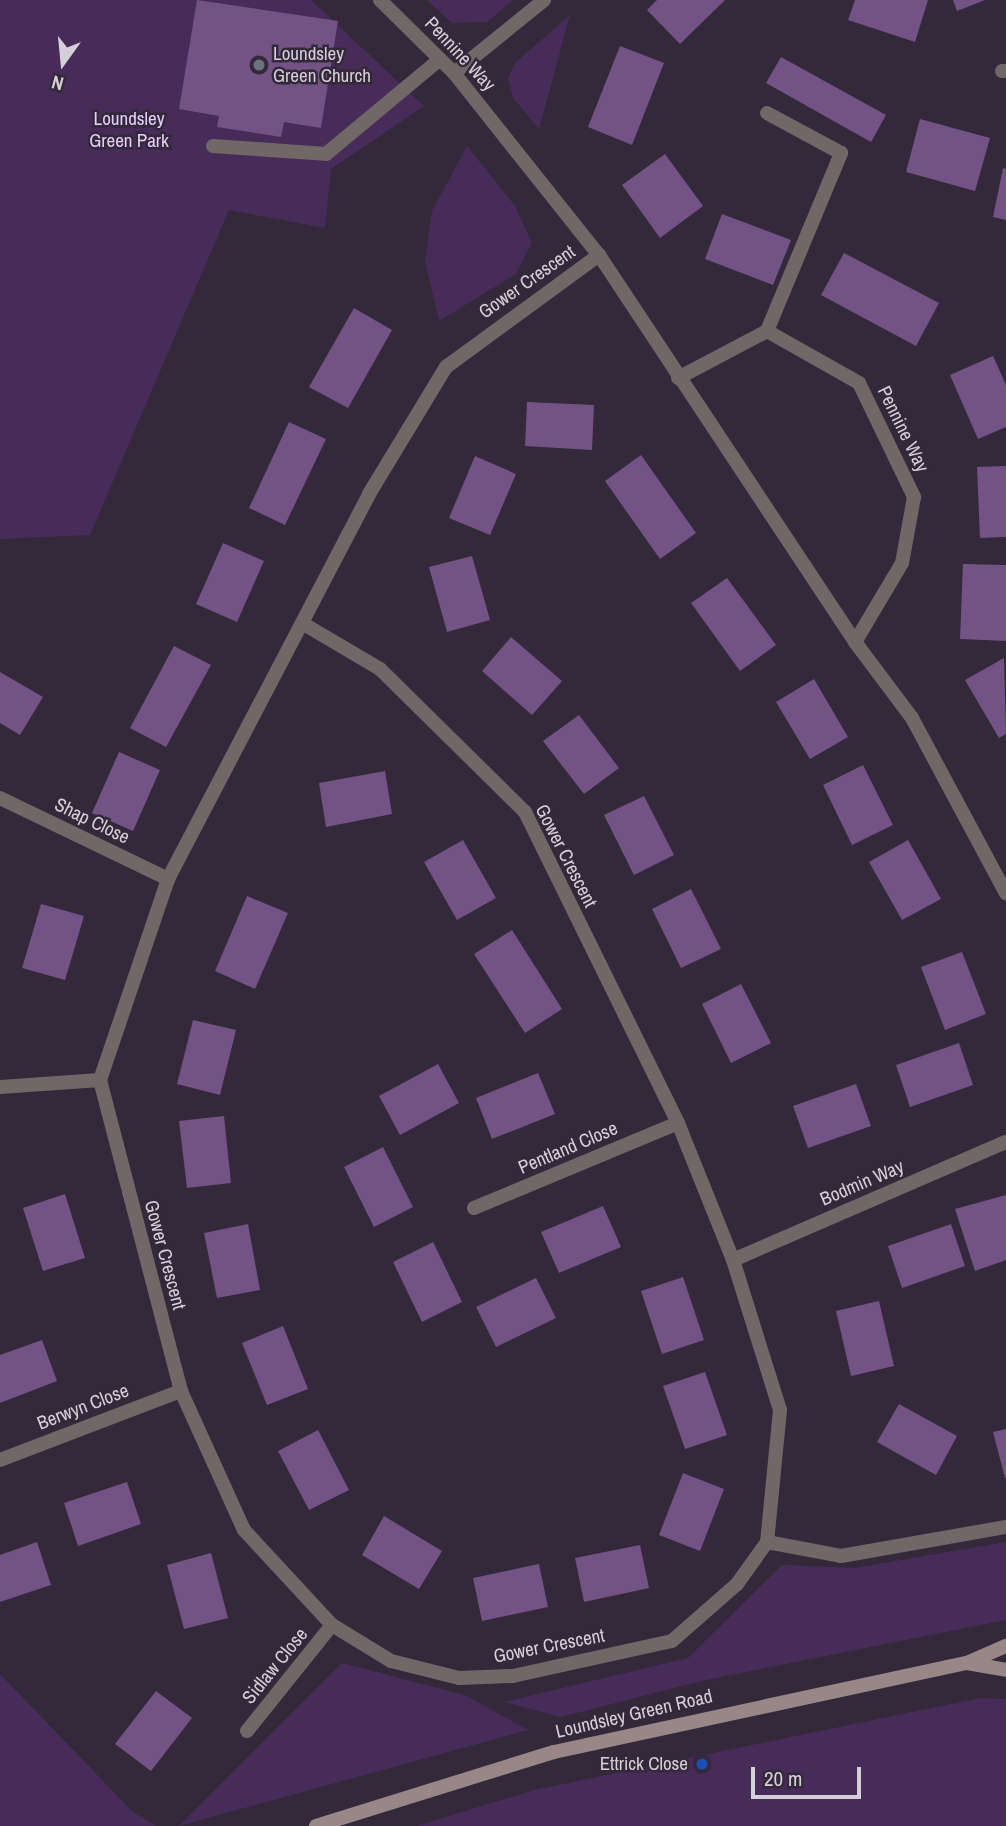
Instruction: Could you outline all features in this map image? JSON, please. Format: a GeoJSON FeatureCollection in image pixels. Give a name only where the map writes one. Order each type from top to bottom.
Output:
{"type":"FeatureCollection","features":[{"type":"Feature","properties":{"kind":"main road","name":"Loundsley Green Road"},"geometry":{"type":"LineString","coordinates":[[316,1826],[554,1752],[967,1663],[1006,1646]]}},
{"type":"Feature","properties":{"kind":"main road","name":"Loundsley Green Road"},"geometry":{"type":"LineString","coordinates":[[967,1663],[1006,1670]]}},
{"type":"Feature","properties":{"kind":"street","name":"Pennine Way"},"geometry":{"type":"LineString","coordinates":[[380,0],[454,73],[598,255],[855,642],[912,718],[1006,893]]}},
{"type":"Feature","properties":{"kind":"street"},"geometry":{"type":"LineString","coordinates":[[454,73],[544,0]]}},
{"type":"Feature","properties":{"kind":"street"},"geometry":{"type":"LineString","coordinates":[[213,146],[326,154],[440,59]]}},
{"type":"Feature","properties":{"kind":"street"},"geometry":{"type":"LineString","coordinates":[[678,378],[767,331],[841,153],[767,113]]}},
{"type":"Feature","properties":{"kind":"street","name":"Gower Crescent"},"geometry":{"type":"LineString","coordinates":[[302,623],[380,669],[525,812],[678,1123],[733,1259],[780,1410],[767,1542],[737,1584],[672,1640],[513,1676],[459,1678],[391,1661],[332,1625],[244,1530],[181,1391],[100,1080],[168,879],[369,494],[446,367],[598,255]]}},
{"type":"Feature","properties":{"kind":"street","name":"Pennine Way"},"geometry":{"type":"LineString","coordinates":[[767,331],[859,383],[914,497],[902,563],[855,642]]}},
{"type":"Feature","properties":{"kind":"street","name":"Shap Close"},"geometry":{"type":"LineString","coordinates":[[0,798],[168,879]]}},
{"type":"Feature","properties":{"kind":"street"},"geometry":{"type":"LineString","coordinates":[[0,1087],[100,1080]]}},
{"type":"Feature","properties":{"kind":"street","name":"Pentland Close"},"geometry":{"type":"LineString","coordinates":[[474,1208],[678,1123]]}},
{"type":"Feature","properties":{"kind":"street","name":"Bodmin Way"},"geometry":{"type":"LineString","coordinates":[[733,1259],[1006,1142]]}},
{"type":"Feature","properties":{"kind":"street","name":"Berwyn Close"},"geometry":{"type":"LineString","coordinates":[[0,1460],[181,1391]]}},
{"type":"Feature","properties":{"kind":"street"},"geometry":{"type":"LineString","coordinates":[[767,1542],[841,1556],[1006,1527]]}},
{"type":"Feature","properties":{"kind":"street","name":"Sidlaw Close"},"geometry":{"type":"LineString","coordinates":[[247,1731],[332,1625]]}},
{"type":"Feature","properties":{"kind":"green space","name":"Loundsley Green Park"},"geometry":{"type":"Polygon","coordinates":[[[0,0],[311,0],[424,106],[331,169],[325,228],[229,210],[90,535],[0,539],[0,0]]]}},
{"type":"Feature","properties":{"kind":"green space"},"geometry":{"type":"Polygon","coordinates":[[[427,0],[513,0],[487,22],[452,23],[427,0]]]}},
{"type":"Feature","properties":{"kind":"green space"},"geometry":{"type":"Polygon","coordinates":[[[570,15],[539,129],[513,98],[508,78],[515,63],[570,15]]]}},
{"type":"Feature","properties":{"kind":"green space"},"geometry":{"type":"Polygon","coordinates":[[[467,146],[515,206],[532,243],[516,274],[439,321],[425,260],[432,211],[467,146]]]}},
{"type":"Feature","properties":{"kind":"green space"},"geometry":{"type":"Polygon","coordinates":[[[1006,1542],[1006,1620],[701,1681],[561,1717],[504,1702],[688,1658],[782,1565],[855,1568],[1006,1542]]]}},
{"type":"Feature","properties":{"kind":"green space"},"geometry":{"type":"Polygon","coordinates":[[[342,1663],[465,1695],[528,1730],[179,1826],[342,1663]]]}},
{"type":"Feature","properties":{"kind":"green space"},"geometry":{"type":"Polygon","coordinates":[[[0,1674],[133,1812],[156,1826],[0,1826],[0,1674]]]}},
{"type":"Feature","properties":{"kind":"green space"},"geometry":{"type":"Polygon","coordinates":[[[980,1698],[1006,1699],[1006,1826],[416,1826],[534,1790],[980,1698]]]}},
{"type":"Feature","properties":{"kind":"building","name":"Loundsley Green Church"},"geometry":{"type":"Polygon","coordinates":[[[197,0],[338,21],[321,128],[284,122],[281,137],[217,127],[219,116],[179,109],[197,0]]]}},
{"type":"Feature","properties":{"kind":"building"},"geometry":{"type":"Polygon","coordinates":[[[657,0],[725,0],[680,44],[647,10],[657,0]]]}},
{"type":"Feature","properties":{"kind":"building"},"geometry":{"type":"Polygon","coordinates":[[[855,0],[928,0],[915,42],[848,20],[855,0]]]}},
{"type":"Feature","properties":{"kind":"building"},"geometry":{"type":"Polygon","coordinates":[[[953,0],[985,0],[957,11],[953,0]]]}},
{"type":"Feature","properties":{"kind":"building"},"geometry":{"type":"Polygon","coordinates":[[[620,46],[664,63],[632,145],[588,127],[620,46]]]}},
{"type":"Feature","properties":{"kind":"building"},"geometry":{"type":"Polygon","coordinates":[[[781,57],[886,115],[871,142],[766,83],[781,57]]]}},
{"type":"Feature","properties":{"kind":"building"},"geometry":{"type":"Polygon","coordinates":[[[920,119],[990,138],[975,191],[906,172],[920,119]]]}},
{"type":"Feature","properties":{"kind":"building"},"geometry":{"type":"Polygon","coordinates":[[[665,154],[703,206],[660,238],[622,185],[665,154]]]}},
{"type":"Feature","properties":{"kind":"building"},"geometry":{"type":"Polygon","coordinates":[[[1003,168],[1006,169],[1006,220],[993,217],[1003,168]]]}},
{"type":"Feature","properties":{"kind":"building"},"geometry":{"type":"Polygon","coordinates":[[[722,214],[791,240],[773,285],[705,259],[722,214]]]}},
{"type":"Feature","properties":{"kind":"building"},"geometry":{"type":"Polygon","coordinates":[[[844,253],[939,303],[916,346],[821,295],[844,253]]]}},
{"type":"Feature","properties":{"kind":"building"},"geometry":{"type":"Polygon","coordinates":[[[354,308],[392,330],[348,408],[309,387],[354,308]]]}},
{"type":"Feature","properties":{"kind":"building"},"geometry":{"type":"Polygon","coordinates":[[[993,356],[1006,385],[1006,427],[978,439],[950,375],[993,356]]]}},
{"type":"Feature","properties":{"kind":"building"},"geometry":{"type":"Polygon","coordinates":[[[527,402],[594,405],[592,450],[525,446],[527,402]]]}},
{"type":"Feature","properties":{"kind":"building"},"geometry":{"type":"Polygon","coordinates":[[[289,422],[326,439],[285,525],[249,508],[289,422]]]}},
{"type":"Feature","properties":{"kind":"building"},"geometry":{"type":"Polygon","coordinates":[[[641,455],[696,533],[660,559],[605,481],[641,455]]]}},
{"type":"Feature","properties":{"kind":"building"},"geometry":{"type":"Polygon","coordinates":[[[475,456],[516,474],[490,535],[449,518],[475,456]]]}},
{"type":"Feature","properties":{"kind":"building"},"geometry":{"type":"Polygon","coordinates":[[[1006,466],[1006,537],[980,538],[977,467],[1006,466]]]}},
{"type":"Feature","properties":{"kind":"building"},"geometry":{"type":"Polygon","coordinates":[[[223,543],[264,561],[237,622],[196,604],[223,543]]]}},
{"type":"Feature","properties":{"kind":"building"},"geometry":{"type":"Polygon","coordinates":[[[472,556],[490,620],[447,632],[429,567],[472,556]]]}},
{"type":"Feature","properties":{"kind":"building"},"geometry":{"type":"Polygon","coordinates":[[[963,564],[1006,565],[1006,641],[960,639],[963,564]]]}},
{"type":"Feature","properties":{"kind":"building"},"geometry":{"type":"Polygon","coordinates":[[[727,578],[776,645],[740,671],[691,603],[727,578]]]}},
{"type":"Feature","properties":{"kind":"building"},"geometry":{"type":"Polygon","coordinates":[[[511,637],[562,681],[532,715],[482,671],[511,637]]]}},
{"type":"Feature","properties":{"kind":"building"},"geometry":{"type":"Polygon","coordinates":[[[174,646],[211,665],[166,747],[130,728],[174,646]]]}},
{"type":"Feature","properties":{"kind":"building"},"geometry":{"type":"Polygon","coordinates":[[[1004,658],[1006,734],[999,738],[965,680],[1004,658]]]}},
{"type":"Feature","properties":{"kind":"building"},"geometry":{"type":"Polygon","coordinates":[[[0,672],[43,697],[20,735],[0,723],[0,672]]]}},
{"type":"Feature","properties":{"kind":"building"},"geometry":{"type":"Polygon","coordinates":[[[814,679],[848,737],[810,759],[776,702],[814,679]]]}},
{"type":"Feature","properties":{"kind":"building"},"geometry":{"type":"Polygon","coordinates":[[[579,715],[619,768],[584,794],[543,741],[579,715]]]}},
{"type":"Feature","properties":{"kind":"building"},"geometry":{"type":"Polygon","coordinates":[[[119,752],[160,770],[133,831],[92,813],[119,752]]]}},
{"type":"Feature","properties":{"kind":"building"},"geometry":{"type":"Polygon","coordinates":[[[863,765],[893,825],[852,845],[823,785],[863,765]]]}},
{"type":"Feature","properties":{"kind":"building"},"geometry":{"type":"Polygon","coordinates":[[[385,771],[392,814],[326,827],[319,783],[385,771]]]}},
{"type":"Feature","properties":{"kind":"building"},"geometry":{"type":"Polygon","coordinates":[[[644,796],[674,855],[634,875],[604,815],[644,796]]]}},
{"type":"Feature","properties":{"kind":"building"},"geometry":{"type":"Polygon","coordinates":[[[463,840],[496,898],[457,920],[424,862],[463,840]]]}},
{"type":"Feature","properties":{"kind":"building"},"geometry":{"type":"Polygon","coordinates":[[[908,840],[941,899],[902,920],[869,862],[908,840]]]}},
{"type":"Feature","properties":{"kind":"building"},"geometry":{"type":"Polygon","coordinates":[[[691,889],[721,949],[681,968],[652,909],[691,889]]]}},
{"type":"Feature","properties":{"kind":"building"},"geometry":{"type":"Polygon","coordinates":[[[247,896],[288,913],[255,989],[215,971],[247,896]]]}},
{"type":"Feature","properties":{"kind":"building"},"geometry":{"type":"Polygon","coordinates":[[[41,904],[84,916],[65,980],[22,968],[41,904]]]}},
{"type":"Feature","properties":{"kind":"building"},"geometry":{"type":"Polygon","coordinates":[[[512,930],[562,1009],[525,1033],[474,954],[512,930]]]}},
{"type":"Feature","properties":{"kind":"building"},"geometry":{"type":"Polygon","coordinates":[[[962,952],[986,1014],[945,1030],[921,967],[962,952]]]}},
{"type":"Feature","properties":{"kind":"building"},"geometry":{"type":"Polygon","coordinates":[[[741,984],[771,1043],[731,1063],[702,1004],[741,984]]]}},
{"type":"Feature","properties":{"kind":"building"},"geometry":{"type":"Polygon","coordinates":[[[193,1020],[236,1030],[220,1095],[177,1084],[193,1020]]]}},
{"type":"Feature","properties":{"kind":"building"},"geometry":{"type":"Polygon","coordinates":[[[959,1043],[973,1085],[910,1107],[896,1065],[959,1043]]]}},
{"type":"Feature","properties":{"kind":"building"},"geometry":{"type":"Polygon","coordinates":[[[438,1064],[459,1103],[400,1135],[379,1096],[438,1064]]]}},
{"type":"Feature","properties":{"kind":"building"},"geometry":{"type":"Polygon","coordinates":[[[538,1073],[555,1114],[492,1139],[476,1098],[538,1073]]]}},
{"type":"Feature","properties":{"kind":"building"},"geometry":{"type":"Polygon","coordinates":[[[856,1084],[871,1126],[808,1148],[793,1106],[856,1084]]]}},
{"type":"Feature","properties":{"kind":"building"},"geometry":{"type":"Polygon","coordinates":[[[224,1116],[231,1183],[187,1188],[179,1121],[224,1116]]]}},
{"type":"Feature","properties":{"kind":"building"},"geometry":{"type":"Polygon","coordinates":[[[383,1147],[413,1207],[374,1227],[344,1167],[383,1147]]]}},
{"type":"Feature","properties":{"kind":"building"},"geometry":{"type":"Polygon","coordinates":[[[65,1194],[85,1258],[43,1271],[23,1208],[65,1194]]]}},
{"type":"Feature","properties":{"kind":"building"},"geometry":{"type":"Polygon","coordinates":[[[1006,1195],[1006,1260],[975,1271],[955,1209],[1006,1195]]]}},
{"type":"Feature","properties":{"kind":"building"},"geometry":{"type":"Polygon","coordinates":[[[603,1206],[621,1247],[559,1273],[541,1232],[603,1206]]]}},
{"type":"Feature","properties":{"kind":"building"},"geometry":{"type":"Polygon","coordinates":[[[248,1224],[260,1290],[217,1298],[204,1233],[248,1224]]]}},
{"type":"Feature","properties":{"kind":"building"},"geometry":{"type":"Polygon","coordinates":[[[951,1224],[965,1266],[902,1288],[888,1246],[951,1224]]]}},
{"type":"Feature","properties":{"kind":"building"},"geometry":{"type":"Polygon","coordinates":[[[433,1242],[462,1302],[422,1322],[393,1262],[433,1242]]]}},
{"type":"Feature","properties":{"kind":"building"},"geometry":{"type":"Polygon","coordinates":[[[683,1277],[704,1340],[662,1354],[641,1291],[683,1277]]]}},
{"type":"Feature","properties":{"kind":"building"},"geometry":{"type":"Polygon","coordinates":[[[536,1278],[556,1318],[496,1347],[476,1307],[536,1278]]]}},
{"type":"Feature","properties":{"kind":"building"},"geometry":{"type":"Polygon","coordinates":[[[879,1301],[894,1366],[851,1376],[836,1311],[879,1301]]]}},
{"type":"Feature","properties":{"kind":"building"},"geometry":{"type":"Polygon","coordinates":[[[283,1326],[308,1389],[267,1405],[242,1343],[283,1326]]]}},
{"type":"Feature","properties":{"kind":"building"},"geometry":{"type":"Polygon","coordinates":[[[42,1340],[57,1381],[0,1403],[0,1355],[42,1340]]]}},
{"type":"Feature","properties":{"kind":"building"},"geometry":{"type":"Polygon","coordinates":[[[705,1372],[727,1435],[685,1449],[663,1386],[705,1372]]]}},
{"type":"Feature","properties":{"kind":"building"},"geometry":{"type":"Polygon","coordinates":[[[899,1404],[957,1436],[936,1475],[877,1442],[899,1404]]]}},
{"type":"Feature","properties":{"kind":"building"},"geometry":{"type":"Polygon","coordinates":[[[1006,1429],[1006,1478],[1005,1478],[993,1432],[1006,1429]]]}},
{"type":"Feature","properties":{"kind":"building"},"geometry":{"type":"Polygon","coordinates":[[[318,1430],[349,1490],[309,1510],[278,1451],[318,1430]]]}},
{"type":"Feature","properties":{"kind":"building"},"geometry":{"type":"Polygon","coordinates":[[[683,1473],[724,1489],[700,1551],[659,1535],[683,1473]]]}},
{"type":"Feature","properties":{"kind":"building"},"geometry":{"type":"Polygon","coordinates":[[[127,1482],[141,1524],[78,1546],[64,1503],[127,1482]]]}},
{"type":"Feature","properties":{"kind":"building"},"geometry":{"type":"Polygon","coordinates":[[[384,1516],[442,1551],[419,1589],[362,1555],[384,1516]]]}},
{"type":"Feature","properties":{"kind":"building"},"geometry":{"type":"Polygon","coordinates":[[[37,1542],[51,1585],[0,1602],[0,1555],[37,1542]]]}},
{"type":"Feature","properties":{"kind":"building"},"geometry":{"type":"Polygon","coordinates":[[[640,1545],[649,1588],[584,1602],[575,1558],[640,1545]]]}},
{"type":"Feature","properties":{"kind":"building"},"geometry":{"type":"Polygon","coordinates":[[[211,1553],[228,1618],[184,1629],[167,1565],[211,1553]]]}},
{"type":"Feature","properties":{"kind":"building"},"geometry":{"type":"Polygon","coordinates":[[[539,1564],[548,1607],[482,1621],[473,1578],[539,1564]]]}},
{"type":"Feature","properties":{"kind":"building"},"geometry":{"type":"Polygon","coordinates":[[[156,1691],[192,1718],[151,1771],[115,1744],[156,1691]]]}},
{"type":"Feature","properties":{"kind":"place","name":"Loundsley Green Church"},"geometry":{"type":"Point","coordinates":[259,65]}},
{"type":"Feature","properties":{"kind":"place","name":"Ettrick Close"},"geometry":{"type":"Point","coordinates":[702,1764]}}]}
